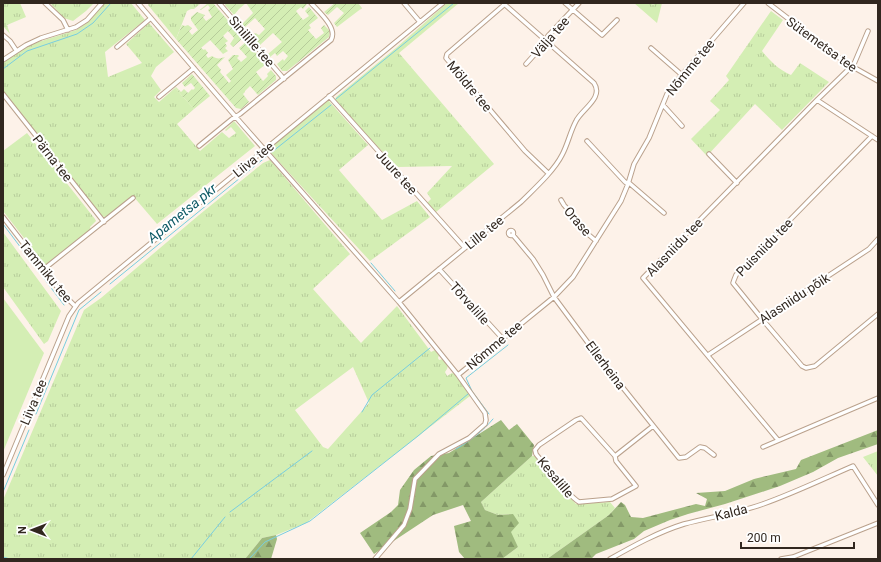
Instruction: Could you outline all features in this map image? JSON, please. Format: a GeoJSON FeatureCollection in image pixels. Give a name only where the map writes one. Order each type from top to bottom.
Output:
{"type":"FeatureCollection","features":[{"type":"Feature","properties":{"kind":"street"},"geometry":{"type":"LineString","coordinates":[[45,3],[63,20],[68,30]]}},
{"type":"Feature","properties":{"kind":"street"},"geometry":{"type":"LineString","coordinates":[[3,60],[16,50],[41,38],[76,27],[87,20],[102,3]]}},
{"type":"Feature","properties":{"kind":"street"},"geometry":{"type":"LineString","coordinates":[[138,3],[358,257],[399,302],[458,375]]}},
{"type":"Feature","properties":{"kind":"street","name":"Sinilille tee"},"geometry":{"type":"LineString","coordinates":[[219,3],[284,79]]}},
{"type":"Feature","properties":{"kind":"street","name":"Sinilille tee"},"geometry":{"type":"LineString","coordinates":[[199,146],[331,40],[333,37],[332,28],[311,3]]}},
{"type":"Feature","properties":{"kind":"street"},"geometry":{"type":"LineString","coordinates":[[404,3],[420,22]]}},
{"type":"Feature","properties":{"kind":"street","name":"Liiva tee"},"geometry":{"type":"LineString","coordinates":[[3,475],[66,323],[75,306],[84,297],[443,3]]}},
{"type":"Feature","properties":{"kind":"street","name":"Välja tee"},"geometry":{"type":"LineString","coordinates":[[565,3],[602,35],[617,20]]}},
{"type":"Feature","properties":{"kind":"street","name":"Välja tee"},"geometry":{"type":"LineString","coordinates":[[526,64],[548,36],[579,3]]}},
{"type":"Feature","properties":{"kind":"street","name":"Nõmme tee"},"geometry":{"type":"LineString","coordinates":[[375,559],[404,525],[410,509],[415,479],[439,454],[469,438],[485,424],[485,413],[458,375],[554,297],[573,277],[621,201],[634,164],[649,138],[667,94],[744,3]]}},
{"type":"Feature","properties":{"kind":"street","name":"Sütemetsa tee"},"geometry":{"type":"LineString","coordinates":[[768,3],[851,66],[878,81]]}},
{"type":"Feature","properties":{"kind":"street","name":"Lille tee"},"geometry":{"type":"LineString","coordinates":[[399,302],[521,202],[562,157],[576,121],[584,109],[595,98],[597,90],[594,83],[504,4]]}},
{"type":"Feature","properties":{"kind":"street","name":"Möldre tee"},"geometry":{"type":"LineString","coordinates":[[504,4],[447,54],[446,58],[525,152],[548,173]]}},
{"type":"Feature","properties":{"kind":"street"},"geometry":{"type":"LineString","coordinates":[[117,47],[151,18]]}},
{"type":"Feature","properties":{"kind":"street","name":"Alasniidu tee"},"geometry":{"type":"LineString","coordinates":[[778,440],[644,278],[854,64],[868,31]]}},
{"type":"Feature","properties":{"kind":"street"},"geometry":{"type":"LineString","coordinates":[[3,35],[10,41],[16,50]]}},
{"type":"Feature","properties":{"kind":"street"},"geometry":{"type":"LineString","coordinates":[[651,48],[682,75]]}},
{"type":"Feature","properties":{"kind":"street"},"geometry":{"type":"LineString","coordinates":[[159,97],[194,68]]}},
{"type":"Feature","properties":{"kind":"street","name":"Pärna tee"},"geometry":{"type":"LineString","coordinates":[[3,94],[104,222]]}},
{"type":"Feature","properties":{"kind":"street","name":"Juure tee"},"geometry":{"type":"LineString","coordinates":[[329,96],[465,248]]}},
{"type":"Feature","properties":{"kind":"street"},"geometry":{"type":"LineString","coordinates":[[817,100],[878,140]]}},
{"type":"Feature","properties":{"kind":"street"},"geometry":{"type":"LineString","coordinates":[[663,105],[682,126]]}},
{"type":"Feature","properties":{"kind":"street","name":"Puisniidu tee"},"geometry":{"type":"LineString","coordinates":[[872,136],[736,275],[734,283],[762,319],[802,366],[806,368],[815,366],[878,314]]}},
{"type":"Feature","properties":{"kind":"street"},"geometry":{"type":"LineString","coordinates":[[587,141],[625,182],[664,213]]}},
{"type":"Feature","properties":{"kind":"street"},"geometry":{"type":"LineString","coordinates":[[709,154],[737,183]]}},
{"type":"Feature","properties":{"kind":"street"},"geometry":{"type":"LineString","coordinates":[[44,270],[133,198]]}},
{"type":"Feature","properties":{"kind":"street","name":"Orase"},"geometry":{"type":"LineString","coordinates":[[561,200],[589,235],[596,241]]}},
{"type":"Feature","properties":{"kind":"street","name":"Tammiku tee"},"geometry":{"type":"LineString","coordinates":[[3,217],[65,296],[75,306]]}},
{"type":"Feature","properties":{"kind":"street","name":"Ellerheina"},"geometry":{"type":"LineString","coordinates":[[513,235],[533,259],[554,297],[679,458],[686,457],[700,447],[705,448],[714,455]]}},
{"type":"Feature","properties":{"kind":"street","name":"Alasniidu põik"},"geometry":{"type":"LineString","coordinates":[[708,355],[869,249],[878,238]]}},
{"type":"Feature","properties":{"kind":"street","name":"Tõrvalille"},"geometry":{"type":"LineString","coordinates":[[439,269],[502,338]]}},
{"type":"Feature","properties":{"kind":"street"},"geometry":{"type":"LineString","coordinates":[[763,447],[878,398]]}},
{"type":"Feature","properties":{"kind":"street","name":"Kesalille"},"geometry":{"type":"LineString","coordinates":[[580,418],[615,456],[616,461],[636,486],[612,499],[579,502],[574,499],[536,454],[535,450],[580,418]]}},
{"type":"Feature","properties":{"kind":"street"},"geometry":{"type":"LineString","coordinates":[[615,456],[653,426]]}},
{"type":"Feature","properties":{"kind":"street","name":"Kalda"},"geometry":{"type":"LineString","coordinates":[[610,559],[631,547],[668,530],[684,524],[764,504],[853,466],[878,505]]}},
{"type":"Feature","properties":{"kind":"street"},"geometry":{"type":"LineString","coordinates":[[781,559],[793,557],[878,523]]}},
{"type":"Feature","properties":{"kind":"green space"},"geometry":{"type":"Polygon","coordinates":[[[4,3],[20,3],[26,17],[7,25],[10,34],[3,26],[4,3]]]}},
{"type":"Feature","properties":{"kind":"green space"},"geometry":{"type":"Polygon","coordinates":[[[50,3],[94,3],[73,21],[64,18],[50,3]]]}},
{"type":"Feature","properties":{"kind":"green space"},"geometry":{"type":"Polygon","coordinates":[[[105,3],[131,3],[145,20],[105,52],[108,77],[142,63],[126,44],[149,23],[174,52],[156,67],[151,76],[161,90],[154,97],[159,102],[175,88],[194,109],[177,124],[200,151],[222,132],[229,138],[236,133],[231,127],[226,131],[225,130],[234,121],[255,146],[157,224],[133,196],[109,216],[101,216],[3,92],[3,63],[19,51],[35,43],[76,30],[85,24],[105,3]]]}},
{"type":"Feature","properties":{"kind":"green space"},"geometry":{"type":"Polygon","coordinates":[[[149,3],[201,3],[194,9],[187,11],[176,39],[148,5],[149,3]]]}},
{"type":"Feature","properties":{"kind":"green space"},"geometry":{"type":"Polygon","coordinates":[[[208,3],[213,3],[243,38],[233,47],[230,44],[234,38],[228,31],[223,36],[228,41],[225,43],[227,46],[225,48],[228,51],[223,54],[210,40],[201,48],[204,50],[205,49],[208,53],[206,55],[208,58],[212,56],[215,58],[225,57],[217,65],[221,70],[220,72],[229,83],[231,81],[226,75],[233,69],[228,60],[233,55],[238,55],[239,56],[237,58],[241,62],[247,57],[239,48],[246,42],[266,64],[256,72],[263,81],[271,70],[276,76],[276,80],[258,95],[250,86],[243,94],[249,102],[241,109],[236,108],[176,39],[182,25],[188,25],[192,28],[189,31],[192,35],[198,30],[191,20],[191,17],[197,12],[205,15],[203,17],[206,21],[212,17],[208,10],[210,8],[208,5],[200,10],[208,3]]]}},
{"type":"Feature","properties":{"kind":"green space"},"geometry":{"type":"Polygon","coordinates":[[[227,3],[246,3],[234,15],[225,5],[227,3]]]}},
{"type":"Feature","properties":{"kind":"green space"},"geometry":{"type":"Polygon","coordinates":[[[246,3],[306,3],[307,4],[303,9],[301,7],[296,11],[303,20],[309,16],[305,11],[309,7],[318,18],[309,25],[311,28],[308,30],[316,39],[324,33],[321,28],[324,25],[330,31],[329,37],[287,71],[282,71],[277,64],[283,59],[284,61],[288,56],[283,51],[277,56],[275,53],[270,57],[268,54],[282,42],[273,33],[260,45],[252,36],[255,33],[259,35],[265,29],[255,18],[245,27],[242,24],[253,13],[246,3]]]}},
{"type":"Feature","properties":{"kind":"green space"},"geometry":{"type":"Polygon","coordinates":[[[335,3],[358,3],[362,8],[337,27],[334,23],[344,13],[337,7],[328,15],[324,12],[335,3]]]}},
{"type":"Feature","properties":{"kind":"green space"},"geometry":{"type":"Polygon","coordinates":[[[447,3],[459,3],[399,53],[494,164],[436,212],[427,203],[431,199],[427,193],[452,166],[398,167],[335,100],[336,97],[396,48],[447,3]]]}},
{"type":"Feature","properties":{"kind":"green space"},"geometry":{"type":"Polygon","coordinates":[[[634,3],[651,3],[653,5],[655,3],[662,3],[657,23],[634,3]]]}},
{"type":"Feature","properties":{"kind":"green space"},"geometry":{"type":"Polygon","coordinates":[[[771,11],[783,20],[762,51],[768,59],[791,75],[800,63],[829,82],[782,130],[755,104],[707,156],[691,139],[720,110],[710,101],[729,80],[726,76],[771,11]]]}},
{"type":"Feature","properties":{"kind":"green space"},"geometry":{"type":"Polygon","coordinates":[[[192,74],[210,96],[194,109],[175,88],[176,87],[181,92],[184,89],[188,93],[192,89],[193,90],[195,88],[191,83],[185,87],[182,83],[192,74]]]}},
{"type":"Feature","properties":{"kind":"green space"},"geometry":{"type":"Polygon","coordinates":[[[328,100],[368,145],[339,170],[382,220],[417,201],[430,217],[370,261],[270,152],[271,147],[328,100]]]}},
{"type":"Feature","properties":{"kind":"green space"},"geometry":{"type":"Polygon","coordinates":[[[27,133],[96,221],[90,227],[91,230],[45,265],[3,211],[3,151],[27,133]]]}},
{"type":"Feature","properties":{"kind":"green space"},"geometry":{"type":"Polygon","coordinates":[[[270,160],[350,254],[313,289],[361,343],[397,306],[431,352],[435,350],[439,355],[439,360],[443,359],[448,365],[445,372],[447,376],[452,373],[455,374],[470,396],[306,523],[276,535],[262,538],[245,559],[3,559],[3,500],[84,310],[101,298],[263,163],[270,160]],[[353,367],[295,410],[323,447],[328,449],[369,403],[353,367]]]}},
{"type":"Feature","properties":{"kind":"green space"},"geometry":{"type":"Polygon","coordinates":[[[3,232],[61,311],[48,341],[44,344],[3,287],[3,232]]]}},
{"type":"Feature","properties":{"kind":"green space"},"geometry":{"type":"Polygon","coordinates":[[[3,298],[44,353],[3,452],[3,298]]]}},
{"type":"Feature","properties":{"kind":"green space"},"geometry":{"type":"Polygon","coordinates":[[[501,420],[509,430],[517,424],[534,445],[532,456],[481,502],[485,510],[498,515],[513,514],[519,523],[511,532],[518,547],[502,559],[465,559],[459,552],[454,526],[471,521],[463,505],[433,515],[374,554],[360,533],[391,512],[398,505],[400,490],[414,470],[431,456],[449,453],[501,420]]]}},
{"type":"Feature","properties":{"kind":"green space"},"geometry":{"type":"Polygon","coordinates":[[[878,430],[878,444],[838,458],[813,472],[780,486],[670,520],[644,531],[634,539],[596,554],[591,559],[547,559],[609,515],[621,502],[625,505],[631,517],[643,518],[696,504],[705,506],[707,499],[696,493],[725,491],[754,479],[796,469],[801,460],[878,430]]]}},
{"type":"Feature","properties":{"kind":"green space"},"geometry":{"type":"Polygon","coordinates":[[[878,451],[878,476],[863,457],[878,451]]]}},
{"type":"Feature","properties":{"kind":"green space"},"geometry":{"type":"Polygon","coordinates":[[[532,456],[535,456],[576,504],[610,502],[615,508],[609,515],[547,559],[502,559],[518,547],[510,532],[513,514],[498,515],[485,510],[481,502],[532,456]]]}},
{"type":"Feature","properties":{"kind":"green space"},"geometry":{"type":"Polygon","coordinates":[[[276,535],[277,539],[271,559],[245,559],[262,538],[276,535]]]}},
{"type":"Feature","properties":{"kind":"waterway"},"geometry":{"type":"LineString","coordinates":[[3,69],[27,51],[77,34],[93,23],[111,3]]}},
{"type":"Feature","properties":{"kind":"waterway"},"geometry":{"type":"LineString","coordinates":[[336,99],[454,3]]}},
{"type":"Feature","properties":{"kind":"waterway"},"geometry":{"type":"LineString","coordinates":[[272,152],[331,105]]}},
{"type":"Feature","properties":{"kind":"waterway","name":"Apametsa pkr"},"geometry":{"type":"LineString","coordinates":[[110,284],[267,156]]}},
{"type":"Feature","properties":{"kind":"waterway"},"geometry":{"type":"LineString","coordinates":[[3,224],[64,305]]}},
{"type":"Feature","properties":{"kind":"waterway"},"geometry":{"type":"LineString","coordinates":[[371,263],[395,291]]}},
{"type":"Feature","properties":{"kind":"waterway"},"geometry":{"type":"LineString","coordinates":[[444,271],[465,295]]}},
{"type":"Feature","properties":{"kind":"waterway","name":"Apametsa pkr"},"geometry":{"type":"LineString","coordinates":[[36,414],[79,310],[101,292]]}},
{"type":"Feature","properties":{"kind":"waterway"},"geometry":{"type":"LineString","coordinates":[[489,414],[472,391],[466,378],[508,345]]}},
{"type":"Feature","properties":{"kind":"waterway"},"geometry":{"type":"LineString","coordinates":[[362,412],[372,395],[430,348]]}},
{"type":"Feature","properties":{"kind":"waterway"},"geometry":{"type":"LineString","coordinates":[[249,559],[265,542],[310,521],[418,436],[468,394]]}},
{"type":"Feature","properties":{"kind":"waterway"},"geometry":{"type":"LineString","coordinates":[[456,449],[476,436],[493,419]]}},
{"type":"Feature","properties":{"kind":"waterway","name":"Apametsa pkr"},"geometry":{"type":"LineString","coordinates":[[3,492],[29,430]]}},
{"type":"Feature","properties":{"kind":"waterway"},"geometry":{"type":"LineString","coordinates":[[230,512],[312,451]]}},
{"type":"Feature","properties":{"kind":"waterway"},"geometry":{"type":"LineString","coordinates":[[191,559],[225,517]]}},
{"type":"Feature","properties":{"kind":"waterway"},"geometry":{"type":"LineString","coordinates":[[3,557],[10,559]]}}]}
